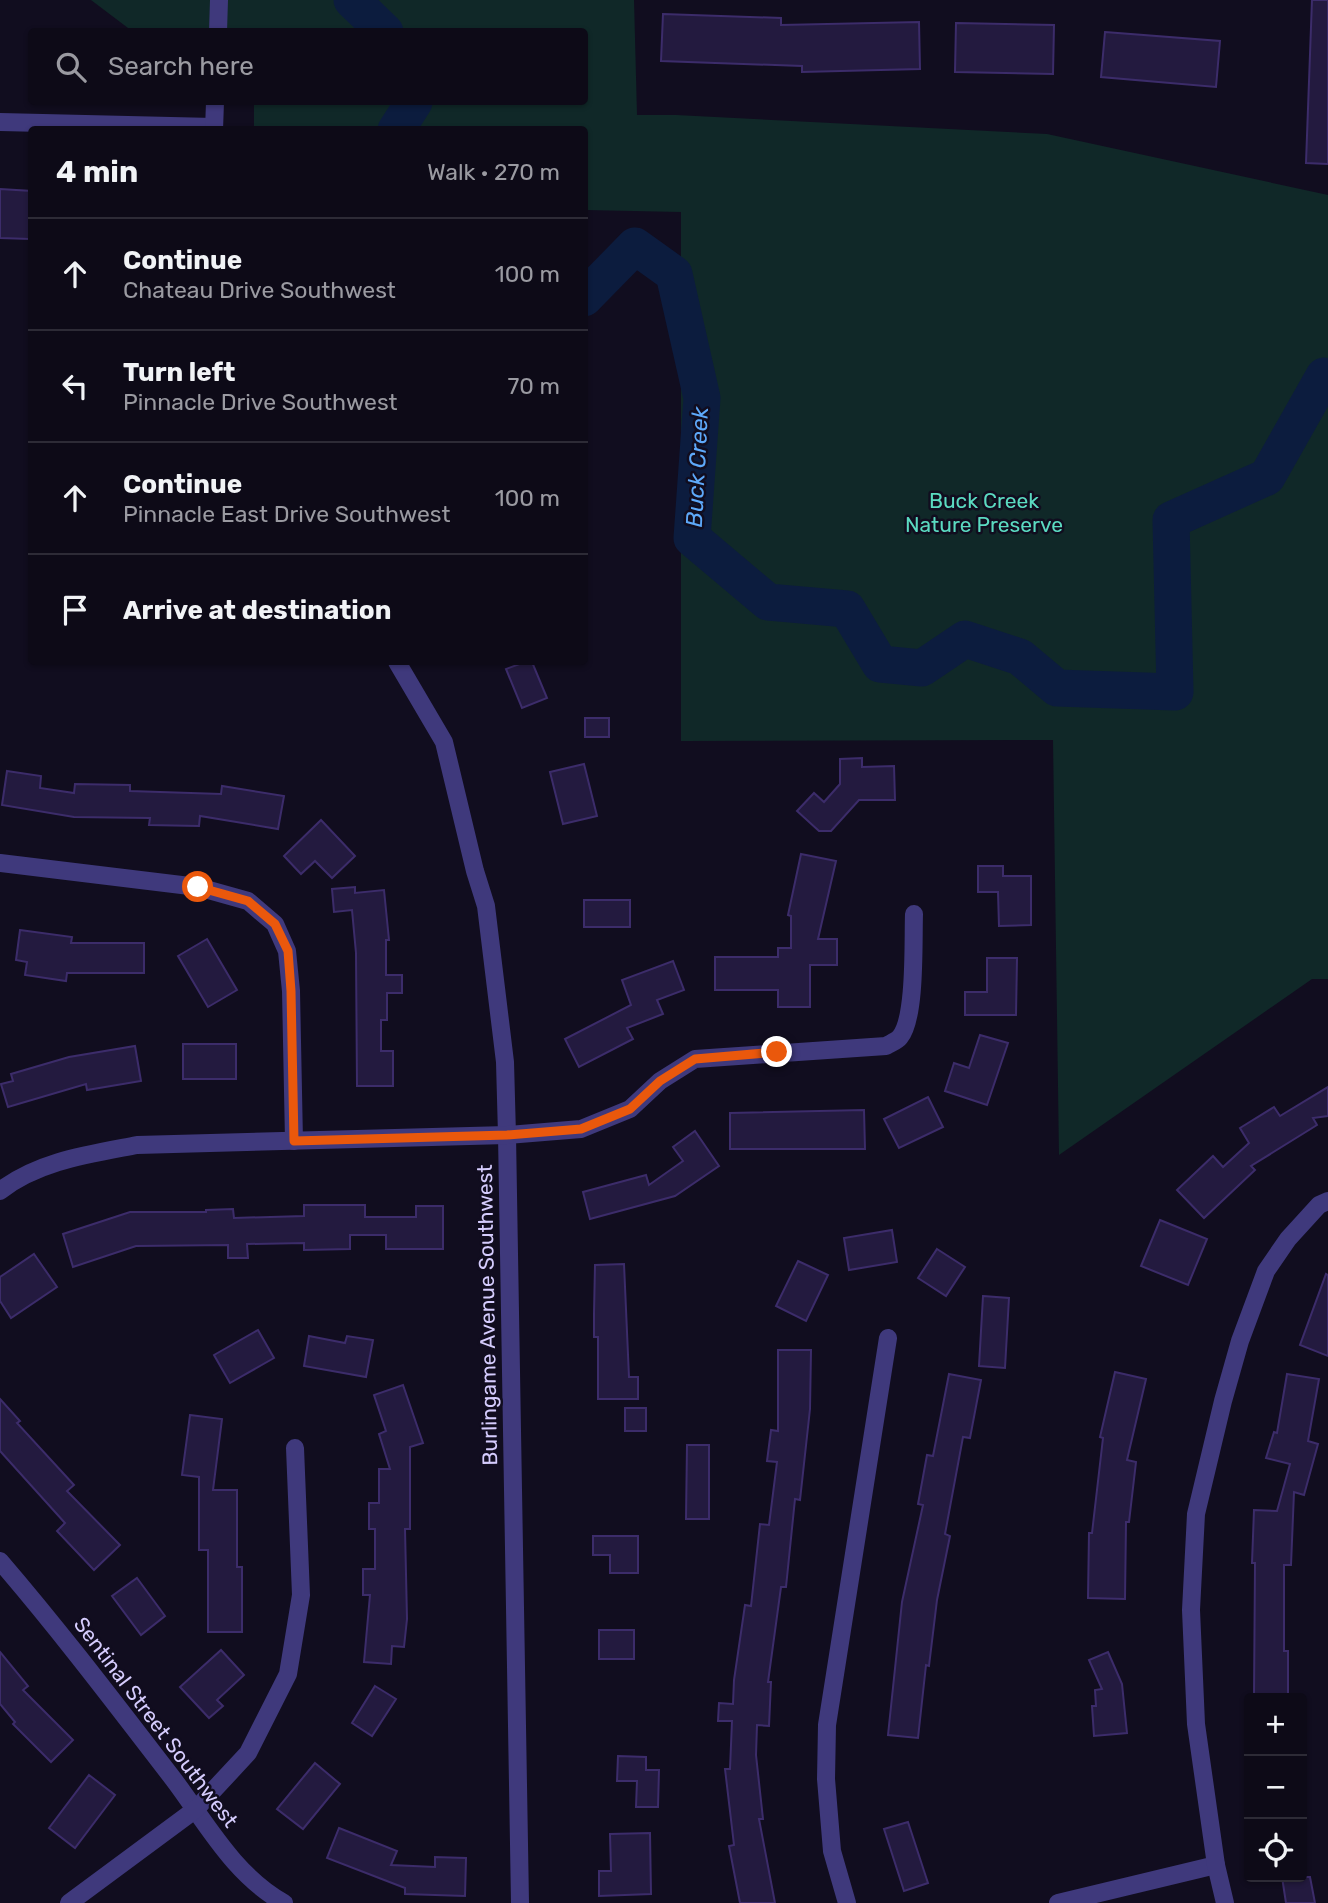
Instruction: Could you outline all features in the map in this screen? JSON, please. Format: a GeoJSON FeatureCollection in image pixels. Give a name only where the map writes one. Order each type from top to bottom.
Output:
{"type":"FeatureCollection","features":[{"type":"Feature","properties":{"kind":"street"},"geometry":{"type":"LineString","coordinates":[[218,28],[219,0]]}},
{"type":"Feature","properties":{"kind":"street"},"geometry":{"type":"LineString","coordinates":[[214,126],[215,105]]}},
{"type":"Feature","properties":{"kind":"street"},"geometry":{"type":"LineString","coordinates":[[0,122],[143,126]]}},
{"type":"Feature","properties":{"kind":"street","name":"Burlingame Avenue Southwest"},"geometry":{"type":"LineString","coordinates":[[399,665],[444,742],[486,906],[505,1062],[520,1903]]}},
{"type":"Feature","properties":{"kind":"street"},"geometry":{"type":"LineString","coordinates":[[0,863],[198,887],[248,901],[275,924],[288,951],[294,1141]]}},
{"type":"Feature","properties":{"kind":"street"},"geometry":{"type":"LineString","coordinates":[[0,1191],[17,1178],[77,1156],[137,1145],[507,1135],[581,1129],[630,1109],[660,1081],[695,1059],[886,1046],[899,1039],[910,1009],[914,915]]}},
{"type":"Feature","properties":{"kind":"street"},"geometry":{"type":"LineString","coordinates":[[1225,1903],[1216,1865],[1196,1724],[1191,1610],[1196,1514],[1233,1365],[1266,1271],[1288,1240],[1319,1205],[1328,1201]]}},
{"type":"Feature","properties":{"kind":"street"},"geometry":{"type":"LineString","coordinates":[[847,1903],[832,1851],[826,1779],[827,1725],[888,1338]]}},
{"type":"Feature","properties":{"kind":"street"},"geometry":{"type":"LineString","coordinates":[[69,1903],[196,1809],[247,1753],[288,1674],[301,1595],[295,1448]]}},
{"type":"Feature","properties":{"kind":"street","name":"Sentinal Street Southwest"},"geometry":{"type":"LineString","coordinates":[[0,1561],[44,1613],[196,1809],[234,1863],[270,1895],[284,1903]]}},
{"type":"Feature","properties":{"kind":"street"},"geometry":{"type":"LineString","coordinates":[[1058,1903],[1216,1865]]}},
{"type":"Feature","properties":{"kind":"green space","name":"Buck Creek Nature Preserve"},"geometry":{"type":"Polygon","coordinates":[[[91,0],[634,0],[637,115],[1047,134],[1328,195],[1328,979],[1312,979],[1059,1155],[1053,740],[681,741],[681,212],[588,210],[588,126],[254,126],[254,105],[588,105],[588,28],[128,28],[91,0]]]}},
{"type":"Feature","properties":{"kind":"building"},"geometry":{"type":"Polygon","coordinates":[[[1312,0],[1328,0],[1328,164],[1306,163],[1312,0]]]}},
{"type":"Feature","properties":{"kind":"building"},"geometry":{"type":"Polygon","coordinates":[[[663,14],[781,18],[781,25],[919,22],[920,69],[802,72],[802,66],[661,61],[663,14]]]}},
{"type":"Feature","properties":{"kind":"building"},"geometry":{"type":"Polygon","coordinates":[[[956,23],[1054,25],[1053,74],[955,72],[956,23]]]}},
{"type":"Feature","properties":{"kind":"building"},"geometry":{"type":"Polygon","coordinates":[[[1105,32],[1220,41],[1216,87],[1101,77],[1105,32]]]}},
{"type":"Feature","properties":{"kind":"building"},"geometry":{"type":"Polygon","coordinates":[[[0,189],[28,191],[28,239],[0,238],[0,189]]]}},
{"type":"Feature","properties":{"kind":"building"},"geometry":{"type":"Polygon","coordinates":[[[517,665],[533,665],[547,698],[522,708],[506,669],[517,665]]]}},
{"type":"Feature","properties":{"kind":"building"},"geometry":{"type":"Polygon","coordinates":[[[585,718],[609,718],[609,737],[585,737],[585,718]]]}},
{"type":"Feature","properties":{"kind":"building"},"geometry":{"type":"Polygon","coordinates":[[[862,758],[862,767],[894,766],[895,800],[859,800],[831,831],[819,831],[797,811],[814,793],[824,802],[840,784],[840,759],[862,758]]]}},
{"type":"Feature","properties":{"kind":"building"},"geometry":{"type":"Polygon","coordinates":[[[584,764],[597,816],[563,824],[550,772],[584,764]]]}},
{"type":"Feature","properties":{"kind":"building"},"geometry":{"type":"Polygon","coordinates":[[[7,771],[41,776],[40,788],[74,793],[75,784],[130,785],[130,791],[221,794],[222,786],[284,796],[278,829],[200,816],[199,826],[149,825],[150,818],[74,817],[2,805],[7,771]]]}},
{"type":"Feature","properties":{"kind":"building"},"geometry":{"type":"Polygon","coordinates":[[[321,820],[355,856],[332,878],[315,861],[301,874],[284,856],[321,820]]]}},
{"type":"Feature","properties":{"kind":"building"},"geometry":{"type":"Polygon","coordinates":[[[801,854],[836,861],[818,939],[837,939],[837,965],[810,965],[810,1007],[778,1007],[778,990],[715,990],[715,957],[778,957],[778,948],[791,948],[791,916],[788,915],[801,854]]]}},
{"type":"Feature","properties":{"kind":"building"},"geometry":{"type":"Polygon","coordinates":[[[978,866],[1003,866],[1003,876],[1031,876],[1031,925],[999,926],[998,892],[978,892],[978,866]]]}},
{"type":"Feature","properties":{"kind":"building"},"geometry":{"type":"Polygon","coordinates":[[[355,887],[355,893],[384,890],[389,940],[386,940],[386,975],[402,975],[402,993],[387,993],[387,1020],[381,1020],[381,1051],[393,1051],[393,1086],[357,1086],[356,953],[352,910],[334,912],[332,889],[355,887]]]}},
{"type":"Feature","properties":{"kind":"building"},"geometry":{"type":"Polygon","coordinates":[[[584,900],[630,900],[630,927],[584,927],[584,900]]]}},
{"type":"Feature","properties":{"kind":"building"},"geometry":{"type":"Polygon","coordinates":[[[20,930],[72,937],[71,943],[144,943],[144,973],[67,973],[66,981],[25,975],[27,962],[16,960],[20,930]]]}},
{"type":"Feature","properties":{"kind":"building"},"geometry":{"type":"Polygon","coordinates":[[[207,939],[237,990],[208,1007],[178,956],[207,939]]]}},
{"type":"Feature","properties":{"kind":"building"},"geometry":{"type":"Polygon","coordinates":[[[987,958],[1017,958],[1016,1015],[965,1015],[965,992],[987,992],[987,958]]]}},
{"type":"Feature","properties":{"kind":"building"},"geometry":{"type":"Polygon","coordinates":[[[673,961],[684,990],[657,1000],[663,1014],[627,1028],[633,1039],[579,1067],[565,1039],[631,1005],[622,980],[673,961]]]}},
{"type":"Feature","properties":{"kind":"building"},"geometry":{"type":"Polygon","coordinates":[[[980,1035],[1008,1043],[987,1105],[945,1091],[954,1063],[969,1068],[980,1035]]]}},
{"type":"Feature","properties":{"kind":"building"},"geometry":{"type":"Polygon","coordinates":[[[183,1044],[236,1044],[236,1079],[183,1079],[183,1044]]]}},
{"type":"Feature","properties":{"kind":"building"},"geometry":{"type":"Polygon","coordinates":[[[135,1046],[141,1081],[87,1090],[86,1084],[8,1107],[1,1084],[13,1081],[11,1074],[69,1057],[135,1046]]]}},
{"type":"Feature","properties":{"kind":"building"},"geometry":{"type":"Polygon","coordinates":[[[1328,1087],[1328,1116],[1313,1118],[1317,1125],[1251,1166],[1255,1170],[1204,1218],[1177,1190],[1213,1156],[1223,1167],[1249,1143],[1240,1128],[1274,1107],[1280,1116],[1328,1087]]]}},
{"type":"Feature","properties":{"kind":"building"},"geometry":{"type":"Polygon","coordinates":[[[928,1097],[943,1127],[899,1148],[884,1119],[928,1097]]]}},
{"type":"Feature","properties":{"kind":"building"},"geometry":{"type":"Polygon","coordinates":[[[864,1110],[865,1149],[730,1149],[730,1113],[864,1110]]]}},
{"type":"Feature","properties":{"kind":"building"},"geometry":{"type":"Polygon","coordinates":[[[695,1131],[719,1166],[675,1196],[590,1219],[583,1192],[646,1175],[649,1185],[683,1161],[673,1147],[695,1131]]]}},
{"type":"Feature","properties":{"kind":"building"},"geometry":{"type":"Polygon","coordinates":[[[304,1205],[365,1205],[365,1217],[416,1217],[416,1206],[443,1206],[443,1249],[386,1249],[386,1235],[350,1235],[350,1249],[304,1250],[304,1243],[247,1244],[248,1258],[228,1258],[228,1245],[136,1246],[73,1267],[63,1234],[130,1212],[206,1212],[233,1209],[234,1218],[304,1216],[304,1205]]]}},
{"type":"Feature","properties":{"kind":"building"},"geometry":{"type":"Polygon","coordinates":[[[1160,1220],[1207,1239],[1188,1285],[1141,1266],[1160,1220]]]}},
{"type":"Feature","properties":{"kind":"building"},"geometry":{"type":"Polygon","coordinates":[[[892,1230],[897,1262],[849,1270],[844,1238],[892,1230]]]}},
{"type":"Feature","properties":{"kind":"building"},"geometry":{"type":"Polygon","coordinates":[[[937,1249],[965,1267],[946,1296],[918,1278],[937,1249]]]}},
{"type":"Feature","properties":{"kind":"building"},"geometry":{"type":"Polygon","coordinates":[[[34,1254],[57,1287],[11,1318],[0,1301],[0,1277],[34,1254]]]}},
{"type":"Feature","properties":{"kind":"building"},"geometry":{"type":"Polygon","coordinates":[[[798,1261],[828,1275],[806,1321],[776,1306],[798,1261]]]}},
{"type":"Feature","properties":{"kind":"building"},"geometry":{"type":"Polygon","coordinates":[[[624,1264],[629,1377],[638,1377],[638,1399],[598,1399],[598,1337],[594,1337],[595,1265],[624,1264]]]}},
{"type":"Feature","properties":{"kind":"building"},"geometry":{"type":"Polygon","coordinates":[[[1326,1274],[1328,1275],[1328,1356],[1300,1345],[1326,1274]]]}},
{"type":"Feature","properties":{"kind":"building"},"geometry":{"type":"Polygon","coordinates":[[[983,1296],[1009,1298],[1005,1368],[979,1366],[983,1296]]]}},
{"type":"Feature","properties":{"kind":"building"},"geometry":{"type":"Polygon","coordinates":[[[258,1330],[274,1358],[230,1383],[214,1355],[258,1330]]]}},
{"type":"Feature","properties":{"kind":"building"},"geometry":{"type":"Polygon","coordinates":[[[309,1336],[345,1343],[347,1336],[373,1340],[366,1377],[304,1366],[309,1336]]]}},
{"type":"Feature","properties":{"kind":"building"},"geometry":{"type":"Polygon","coordinates":[[[778,1350],[811,1350],[810,1409],[800,1500],[795,1499],[786,1587],[781,1587],[768,1682],[771,1682],[769,1726],[757,1725],[756,1755],[763,1819],[759,1819],[775,1903],[740,1903],[729,1846],[734,1845],[725,1769],[730,1769],[732,1721],[718,1721],[719,1703],[733,1704],[745,1605],[751,1606],[760,1524],[769,1525],[777,1462],[767,1461],[771,1430],[778,1431],[778,1350]]]}},
{"type":"Feature","properties":{"kind":"building"},"geometry":{"type":"Polygon","coordinates":[[[1115,1372],[1146,1379],[1127,1460],[1136,1462],[1129,1522],[1126,1522],[1125,1599],[1088,1598],[1089,1533],[1092,1533],[1103,1438],[1100,1437],[1115,1372]]]}},
{"type":"Feature","properties":{"kind":"building"},"geometry":{"type":"Polygon","coordinates":[[[949,1374],[981,1380],[970,1438],[963,1437],[945,1534],[950,1536],[937,1600],[929,1666],[926,1665],[918,1738],[888,1735],[902,1602],[923,1505],[918,1504],[927,1455],[933,1456],[949,1374]]]}},
{"type":"Feature","properties":{"kind":"building"},"geometry":{"type":"Polygon","coordinates":[[[1287,1374],[1319,1379],[1308,1441],[1318,1444],[1304,1495],[1294,1492],[1291,1565],[1284,1565],[1284,1651],[1288,1651],[1288,1693],[1254,1693],[1254,1510],[1277,1511],[1290,1464],[1266,1458],[1274,1432],[1277,1433],[1287,1374]]]}},
{"type":"Feature","properties":{"kind":"building"},"geometry":{"type":"Polygon","coordinates":[[[403,1385],[423,1443],[410,1447],[410,1529],[405,1529],[407,1619],[404,1647],[392,1646],[391,1664],[364,1662],[370,1595],[363,1595],[363,1569],[375,1569],[375,1529],[369,1529],[369,1503],[379,1503],[379,1469],[390,1469],[379,1434],[386,1431],[374,1395],[403,1385]]]}},
{"type":"Feature","properties":{"kind":"building"},"geometry":{"type":"Polygon","coordinates":[[[0,1399],[20,1421],[17,1423],[74,1485],[67,1491],[120,1545],[94,1570],[57,1531],[65,1523],[0,1451],[0,1399]]]}},
{"type":"Feature","properties":{"kind":"building"},"geometry":{"type":"Polygon","coordinates":[[[625,1408],[646,1408],[646,1431],[625,1431],[625,1408]]]}},
{"type":"Feature","properties":{"kind":"building"},"geometry":{"type":"Polygon","coordinates":[[[190,1415],[222,1419],[213,1490],[237,1490],[237,1567],[242,1567],[242,1632],[208,1632],[208,1550],[199,1550],[199,1477],[182,1475],[190,1415]]]}},
{"type":"Feature","properties":{"kind":"building"},"geometry":{"type":"Polygon","coordinates":[[[687,1445],[709,1445],[709,1519],[686,1519],[687,1445]]]}},
{"type":"Feature","properties":{"kind":"building"},"geometry":{"type":"Polygon","coordinates":[[[593,1536],[638,1536],[638,1573],[610,1573],[610,1555],[593,1555],[593,1536]]]}},
{"type":"Feature","properties":{"kind":"building"},"geometry":{"type":"Polygon","coordinates":[[[137,1578],[165,1616],[141,1635],[112,1596],[137,1578]]]}},
{"type":"Feature","properties":{"kind":"building"},"geometry":{"type":"Polygon","coordinates":[[[599,1630],[634,1630],[634,1659],[599,1659],[599,1630]]]}},
{"type":"Feature","properties":{"kind":"building"},"geometry":{"type":"Polygon","coordinates":[[[221,1650],[244,1675],[217,1700],[223,1706],[209,1718],[180,1687],[221,1650]]]}},
{"type":"Feature","properties":{"kind":"building"},"geometry":{"type":"Polygon","coordinates":[[[0,1652],[28,1686],[23,1690],[73,1740],[51,1762],[13,1724],[15,1722],[0,1704],[0,1652]]]}},
{"type":"Feature","properties":{"kind":"building"},"geometry":{"type":"Polygon","coordinates":[[[1108,1652],[1122,1684],[1127,1733],[1094,1736],[1092,1706],[1096,1706],[1095,1690],[1102,1689],[1089,1660],[1108,1652]]]}},
{"type":"Feature","properties":{"kind":"building"},"geometry":{"type":"Polygon","coordinates":[[[375,1686],[396,1699],[372,1736],[352,1723],[375,1686]]]}},
{"type":"Feature","properties":{"kind":"building"},"geometry":{"type":"Polygon","coordinates":[[[618,1756],[646,1757],[646,1770],[659,1770],[658,1807],[636,1807],[637,1781],[617,1781],[618,1756]]]}},
{"type":"Feature","properties":{"kind":"building"},"geometry":{"type":"Polygon","coordinates":[[[315,1763],[340,1784],[303,1829],[277,1809],[315,1763]]]}},
{"type":"Feature","properties":{"kind":"building"},"geometry":{"type":"Polygon","coordinates":[[[89,1775],[115,1795],[75,1848],[49,1828],[89,1775]]]}},
{"type":"Feature","properties":{"kind":"building"},"geometry":{"type":"Polygon","coordinates":[[[908,1822],[928,1883],[904,1891],[884,1829],[908,1822]]]}},
{"type":"Feature","properties":{"kind":"building"},"geometry":{"type":"Polygon","coordinates":[[[339,1828],[397,1851],[391,1865],[435,1867],[435,1857],[466,1858],[465,1896],[405,1894],[405,1888],[327,1858],[339,1828]]]}},
{"type":"Feature","properties":{"kind":"building"},"geometry":{"type":"Polygon","coordinates":[[[650,1833],[651,1894],[599,1896],[599,1871],[611,1871],[610,1834],[650,1833]]]}},
{"type":"Feature","properties":{"kind":"building"},"geometry":{"type":"Polygon","coordinates":[[[1307,1877],[1310,1877],[1315,1903],[1286,1903],[1283,1882],[1307,1882],[1307,1877]]]}},
{"type":"Feature","properties":{"kind":"waterway","name":"Buck Creek"},"geometry":{"type":"LineString","coordinates":[[352,0],[381,28]]}},
{"type":"Feature","properties":{"kind":"waterway","name":"Buck Creek"},"geometry":{"type":"LineString","coordinates":[[399,126],[412,105]]}},
{"type":"Feature","properties":{"kind":"waterway","name":"Buck Creek"},"geometry":{"type":"LineString","coordinates":[[588,294],[635,246],[674,274],[702,398],[692,538],[768,602],[847,609],[880,664],[922,668],[965,639],[1020,657],[1057,688],[1175,692],[1171,520],[1267,477],[1324,376],[1328,379]]}},
{"type":"Feature","properties":{"kind":"route"},"geometry":{"type":"LineString","coordinates":[[198,887],[248,901],[275,924],[288,951],[294,1141],[507,1135],[581,1129],[630,1109],[660,1081],[695,1059],[777,1052]]}}]}
